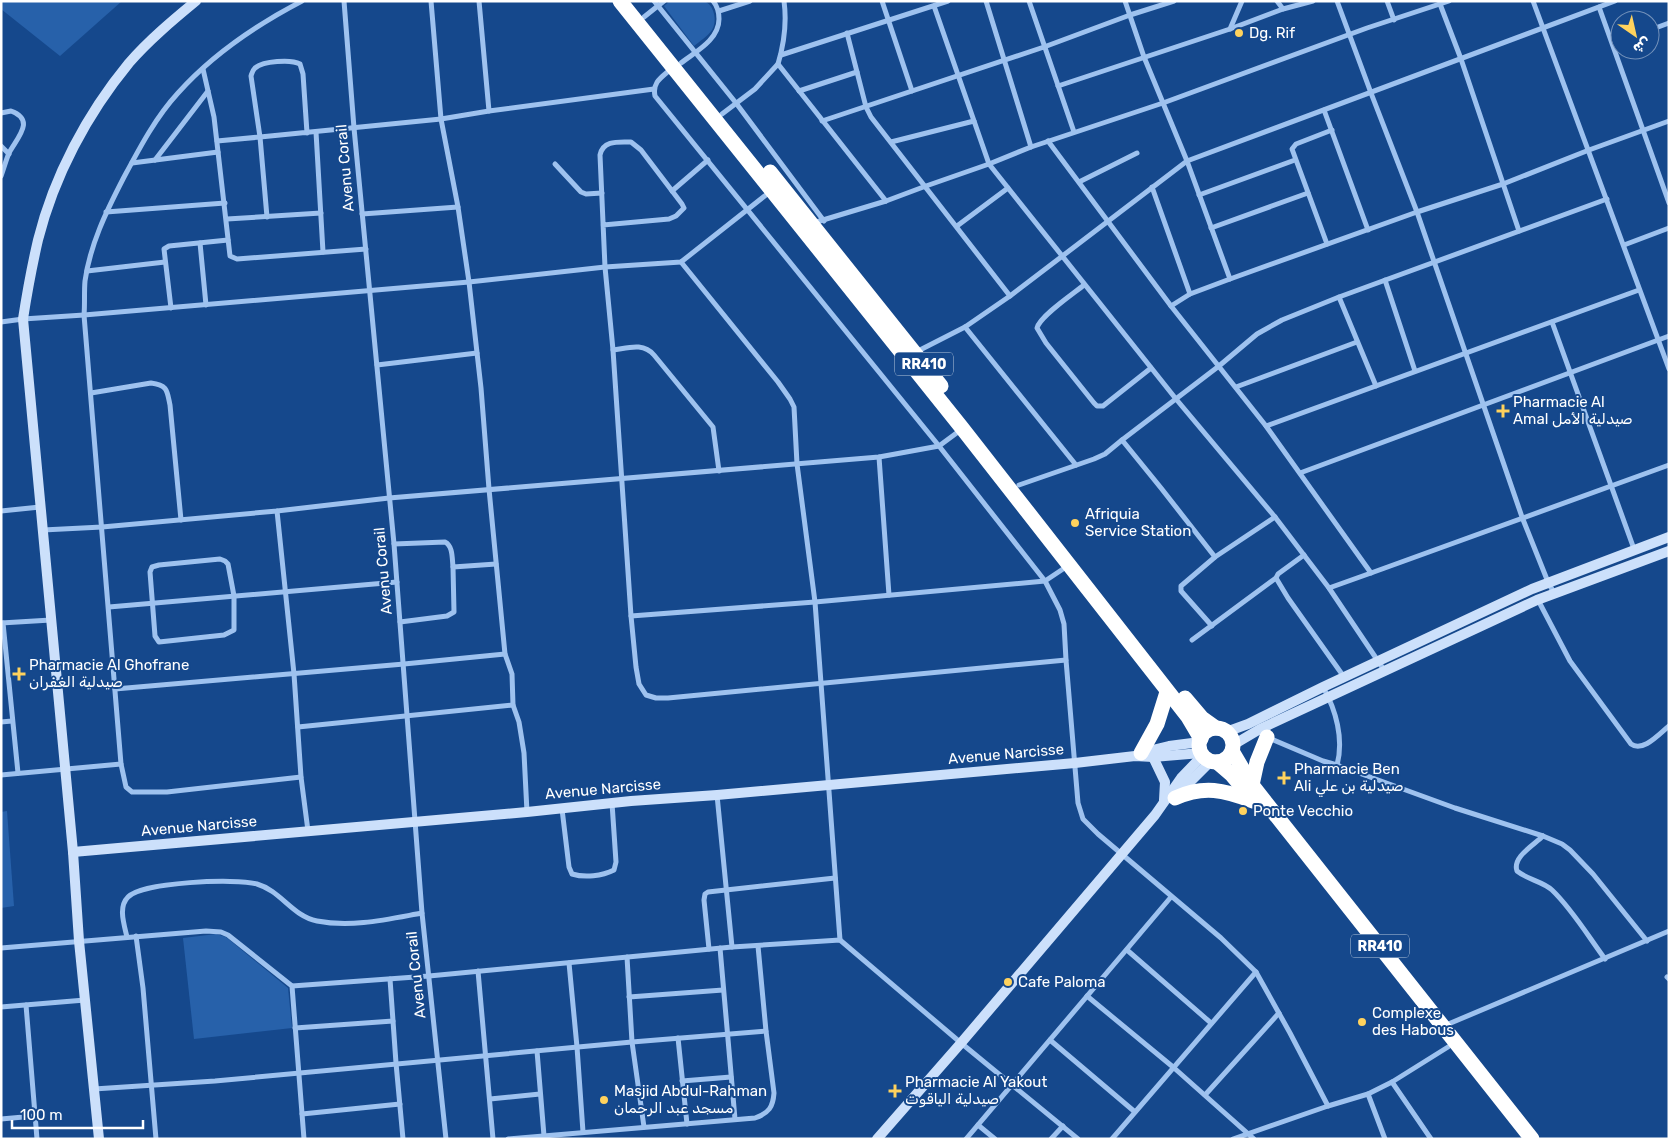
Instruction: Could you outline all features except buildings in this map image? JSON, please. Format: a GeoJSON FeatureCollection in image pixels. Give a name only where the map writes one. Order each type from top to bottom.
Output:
{"type":"FeatureCollection","features":[{"type":"Feature","properties":{"kind":"highway","name":"RR410"},"geometry":{"type":"LineString","coordinates":[[620,1],[818,222],[915,352],[1191,705],[1202,718],[1227,739],[1252,785],[1532,1139]]}},
{"type":"Feature","properties":{"kind":"highway","name":"RR410"},"geometry":{"type":"LineString","coordinates":[[631,1],[772,190],[962,428],[1188,717],[1205,752],[1238,782],[1520,1139]]}},
{"type":"Feature","properties":{"kind":"highway"},"geometry":{"type":"LineString","coordinates":[[1143,755],[1168,692]]}},
{"type":"Feature","properties":{"kind":"highway"},"geometry":{"type":"LineString","coordinates":[[1206,732],[1227,739],[1229,757],[1223,760],[1205,752],[1206,732]]}},
{"type":"Feature","properties":{"kind":"highway"},"geometry":{"type":"LineString","coordinates":[[1252,785],[1263,733]]}},
{"type":"Feature","properties":{"kind":"highway"},"geometry":{"type":"LineString","coordinates":[[1169,800],[1192,792],[1210,790],[1228,792],[1254,802]]}},
{"type":"Feature","properties":{"kind":"street"},"geometry":{"type":"LineString","coordinates":[[99,1139],[79,941],[73,852],[23,319],[38,239],[65,164],[81,133],[107,92],[129,63],[196,1]]}},
{"type":"Feature","properties":{"kind":"street"},"geometry":{"type":"LineString","coordinates":[[301,777],[167,792],[132,792],[126,787],[115,689],[84,316],[85,283],[90,255],[106,212],[142,142],[178,94],[204,69],[257,26],[302,1]]}},
{"type":"Feature","properties":{"kind":"street","name":"Avenu Corail"},"geometry":{"type":"LineString","coordinates":[[344,1],[388,498],[394,544],[422,913],[446,1139]]}},
{"type":"Feature","properties":{"kind":"street"},"geometry":{"type":"LineString","coordinates":[[431,1],[442,119],[458,206],[469,282],[505,654],[512,674],[513,705],[519,722],[524,752],[527,812]]}},
{"type":"Feature","properties":{"kind":"street"},"geometry":{"type":"LineString","coordinates":[[479,1],[489,111]]}},
{"type":"Feature","properties":{"kind":"street"},"geometry":{"type":"LineString","coordinates":[[644,17],[656,4],[664,1]]}},
{"type":"Feature","properties":{"kind":"street"},"geometry":{"type":"LineString","coordinates":[[713,1],[719,12],[719,23],[716,32],[710,40],[694,53],[658,79],[654,89],[655,96],[939,446],[1045,581],[1060,610],[1064,624],[1078,803],[1083,819],[1171,898],[1220,938],[1256,972],[1328,1106]]}},
{"type":"Feature","properties":{"kind":"street"},"geometry":{"type":"LineString","coordinates":[[719,12],[750,1]]}},
{"type":"Feature","properties":{"kind":"street"},"geometry":{"type":"LineString","coordinates":[[722,114],[755,89],[778,64],[785,27],[784,1]]}},
{"type":"Feature","properties":{"kind":"street"},"geometry":{"type":"LineString","coordinates":[[882,1],[912,91]]}},
{"type":"Feature","properties":{"kind":"street"},"geometry":{"type":"LineString","coordinates":[[781,55],[948,1]]}},
{"type":"Feature","properties":{"kind":"street"},"geometry":{"type":"LineString","coordinates":[[986,1],[1031,147]]}},
{"type":"Feature","properties":{"kind":"street"},"geometry":{"type":"LineString","coordinates":[[1029,1],[1074,132]]}},
{"type":"Feature","properties":{"kind":"street"},"geometry":{"type":"LineString","coordinates":[[1125,1],[1144,57],[1187,162],[1230,279]]}},
{"type":"Feature","properties":{"kind":"street"},"geometry":{"type":"LineString","coordinates":[[822,121],[1044,47],[1174,1]]}},
{"type":"Feature","properties":{"kind":"street"},"geometry":{"type":"LineString","coordinates":[[1230,29],[1242,1]]}},
{"type":"Feature","properties":{"kind":"street"},"geometry":{"type":"LineString","coordinates":[[1277,1],[1283,9]]}},
{"type":"Feature","properties":{"kind":"street"},"geometry":{"type":"LineString","coordinates":[[1058,86],[1230,29],[1283,9],[1314,1]]}},
{"type":"Feature","properties":{"kind":"street"},"geometry":{"type":"LineString","coordinates":[[1337,1],[1417,212],[1522,517],[1554,593]]}},
{"type":"Feature","properties":{"kind":"street"},"geometry":{"type":"LineString","coordinates":[[1387,1],[1394,20]]}},
{"type":"Feature","properties":{"kind":"street"},"geometry":{"type":"LineString","coordinates":[[656,4],[736,104],[818,222],[886,202],[1031,147],[1163,103],[1448,1]]}},
{"type":"Feature","properties":{"kind":"street"},"geometry":{"type":"LineString","coordinates":[[1533,1],[1669,369]]}},
{"type":"Feature","properties":{"kind":"street"},"geometry":{"type":"LineString","coordinates":[[915,352],[965,327],[1010,296],[1187,162],[1615,1]]}},
{"type":"Feature","properties":{"kind":"street"},"geometry":{"type":"LineString","coordinates":[[1440,4],[1461,59],[1519,231]]}},
{"type":"Feature","properties":{"kind":"street"},"geometry":{"type":"LineString","coordinates":[[934,6],[989,164],[1176,399],[1275,517],[1329,588],[1382,666]]}},
{"type":"Feature","properties":{"kind":"street"},"geometry":{"type":"LineString","coordinates":[[1599,7],[1610,39]]}},
{"type":"Feature","properties":{"kind":"street"},"geometry":{"type":"LineString","coordinates":[[847,33],[866,107],[1010,296]]}},
{"type":"Feature","properties":{"kind":"street"},"geometry":{"type":"LineString","coordinates":[[267,217],[260,137],[251,76],[255,68],[263,64],[288,60],[296,61],[300,64],[302,68],[308,133]]}},
{"type":"Feature","properties":{"kind":"street"},"geometry":{"type":"LineString","coordinates":[[1618,60],[1669,203]]}},
{"type":"Feature","properties":{"kind":"street"},"geometry":{"type":"LineString","coordinates":[[778,64],[886,202]]}},
{"type":"Feature","properties":{"kind":"street"},"geometry":{"type":"LineString","coordinates":[[204,69],[217,141],[230,256],[237,259],[366,250]]}},
{"type":"Feature","properties":{"kind":"street"},"geometry":{"type":"LineString","coordinates":[[799,91],[857,72]]}},
{"type":"Feature","properties":{"kind":"street"},"geometry":{"type":"LineString","coordinates":[[217,141],[442,119],[654,89]]}},
{"type":"Feature","properties":{"kind":"street"},"geometry":{"type":"LineString","coordinates":[[155,160],[208,92]]}},
{"type":"Feature","properties":{"kind":"street"},"geometry":{"type":"LineString","coordinates":[[1,113],[11,110],[21,116],[24,122],[21,134],[9,154],[1,176]]}},
{"type":"Feature","properties":{"kind":"street"},"geometry":{"type":"LineString","coordinates":[[1324,110],[1368,230]]}},
{"type":"Feature","properties":{"kind":"street"},"geometry":{"type":"LineString","coordinates":[[891,142],[974,120]]}},
{"type":"Feature","properties":{"kind":"street"},"geometry":{"type":"LineString","coordinates":[[1171,306],[1190,294],[1230,279],[1417,212],[1504,184],[1669,121]]}},
{"type":"Feature","properties":{"kind":"street"},"geometry":{"type":"LineString","coordinates":[[1327,244],[1292,153],[1293,146],[1332,130]]}},
{"type":"Feature","properties":{"kind":"street"},"geometry":{"type":"LineString","coordinates":[[316,132],[323,252]]}},
{"type":"Feature","properties":{"kind":"street"},"geometry":{"type":"LineString","coordinates":[[604,225],[668,219],[676,216],[684,208],[641,150],[631,142],[611,143],[601,148],[600,155],[605,267],[623,479],[631,616],[639,684],[646,695],[668,698],[1066,660]]}},
{"type":"Feature","properties":{"kind":"street"},"geometry":{"type":"LineString","coordinates":[[1048,142],[1171,306],[1266,426],[1371,573]]}},
{"type":"Feature","properties":{"kind":"street"},"geometry":{"type":"LineString","coordinates":[[1,146],[9,154]]}},
{"type":"Feature","properties":{"kind":"street"},"geometry":{"type":"LineString","coordinates":[[132,163],[218,152]]}},
{"type":"Feature","properties":{"kind":"street"},"geometry":{"type":"LineString","coordinates":[[1079,182],[1137,153]]}},
{"type":"Feature","properties":{"kind":"street"},"geometry":{"type":"LineString","coordinates":[[672,190],[708,160]]}},
{"type":"Feature","properties":{"kind":"street"},"geometry":{"type":"LineString","coordinates":[[1199,195],[1295,160]]}},
{"type":"Feature","properties":{"kind":"street"},"geometry":{"type":"LineString","coordinates":[[555,164],[581,192],[586,194],[602,193]]}},
{"type":"Feature","properties":{"kind":"street"},"geometry":{"type":"LineString","coordinates":[[1152,187],[1190,294]]}},
{"type":"Feature","properties":{"kind":"street"},"geometry":{"type":"LineString","coordinates":[[957,226],[1008,188]]}},
{"type":"Feature","properties":{"kind":"street"},"geometry":{"type":"LineString","coordinates":[[1,322],[469,282],[605,267],[681,262],[772,190]]}},
{"type":"Feature","properties":{"kind":"street"},"geometry":{"type":"LineString","coordinates":[[1211,228],[1308,193]]}},
{"type":"Feature","properties":{"kind":"street"},"geometry":{"type":"LineString","coordinates":[[1019,485],[1105,454],[1267,327],[1339,297],[1607,199]]}},
{"type":"Feature","properties":{"kind":"street"},"geometry":{"type":"LineString","coordinates":[[106,212],[225,203]]}},
{"type":"Feature","properties":{"kind":"street"},"geometry":{"type":"LineString","coordinates":[[362,214],[458,206]]}},
{"type":"Feature","properties":{"kind":"street"},"geometry":{"type":"LineString","coordinates":[[227,220],[321,213]]}},
{"type":"Feature","properties":{"kind":"street"},"geometry":{"type":"LineString","coordinates":[[1624,245],[1669,228]]}},
{"type":"Feature","properties":{"kind":"street"},"geometry":{"type":"LineString","coordinates":[[171,308],[164,249],[169,246],[228,240]]}},
{"type":"Feature","properties":{"kind":"street"},"geometry":{"type":"LineString","coordinates":[[200,243],[206,305]]}},
{"type":"Feature","properties":{"kind":"street"},"geometry":{"type":"LineString","coordinates":[[87,271],[165,262]]}},
{"type":"Feature","properties":{"kind":"street"},"geometry":{"type":"LineString","coordinates":[[681,262],[790,399],[794,407],[797,464],[816,602],[840,940],[961,1044],[1078,1139]]}},
{"type":"Feature","properties":{"kind":"street"},"geometry":{"type":"LineString","coordinates":[[1385,280],[1415,372]]}},
{"type":"Feature","properties":{"kind":"street"},"geometry":{"type":"LineString","coordinates":[[1084,285],[1037,325],[1046,344],[1097,406],[1103,406],[1151,368]]}},
{"type":"Feature","properties":{"kind":"street"},"geometry":{"type":"LineString","coordinates":[[1266,426],[1639,290]]}},
{"type":"Feature","properties":{"kind":"street"},"geometry":{"type":"LineString","coordinates":[[1339,297],[1376,386]]}},
{"type":"Feature","properties":{"kind":"street"},"geometry":{"type":"LineString","coordinates":[[1552,322],[1634,549]]}},
{"type":"Feature","properties":{"kind":"street"},"geometry":{"type":"LineString","coordinates":[[965,327],[1076,465]]}},
{"type":"Feature","properties":{"kind":"street"},"geometry":{"type":"LineString","coordinates":[[1300,473],[1669,336]]}},
{"type":"Feature","properties":{"kind":"street"},"geometry":{"type":"LineString","coordinates":[[1236,387],[1358,342]]}},
{"type":"Feature","properties":{"kind":"street"},"geometry":{"type":"LineString","coordinates":[[613,350],[641,347],[648,349],[654,355],[714,427],[719,471]]}},
{"type":"Feature","properties":{"kind":"street"},"geometry":{"type":"LineString","coordinates":[[376,365],[477,353]]}},
{"type":"Feature","properties":{"kind":"street"},"geometry":{"type":"LineString","coordinates":[[91,393],[152,383],[161,384],[166,389],[170,405],[181,520]]}},
{"type":"Feature","properties":{"kind":"street"},"geometry":{"type":"LineString","coordinates":[[42,530],[102,527],[277,511],[388,498],[879,457],[939,446],[962,428]]}},
{"type":"Feature","properties":{"kind":"street"},"geometry":{"type":"LineString","coordinates":[[1122,440],[1215,558]]}},
{"type":"Feature","properties":{"kind":"street"},"geometry":{"type":"LineString","coordinates":[[879,457],[889,595]]}},
{"type":"Feature","properties":{"kind":"street"},"geometry":{"type":"LineString","coordinates":[[1329,588],[1669,465]]}},
{"type":"Feature","properties":{"kind":"street"},"geometry":{"type":"LineString","coordinates":[[1,511],[40,507]]}},
{"type":"Feature","properties":{"kind":"street"},"geometry":{"type":"LineString","coordinates":[[277,511],[294,674],[301,777],[308,831]]}},
{"type":"Feature","properties":{"kind":"street"},"geometry":{"type":"LineString","coordinates":[[1212,626],[1181,591],[1181,586],[1215,558],[1275,517]]}},
{"type":"Feature","properties":{"kind":"street"},"geometry":{"type":"LineString","coordinates":[[1227,739],[1263,733],[1329,698],[1382,666],[1532,589],[1669,537]]}},
{"type":"Feature","properties":{"kind":"street"},"geometry":{"type":"LineString","coordinates":[[394,544],[448,543],[451,549],[453,566],[454,612],[447,616],[400,622]]}},
{"type":"Feature","properties":{"kind":"street"},"geometry":{"type":"LineString","coordinates":[[1227,739],[1248,724],[1344,677],[1382,666],[1554,593],[1669,551]]}},
{"type":"Feature","properties":{"kind":"street"},"geometry":{"type":"LineString","coordinates":[[1192,640],[1304,555]]}},
{"type":"Feature","properties":{"kind":"street"},"geometry":{"type":"LineString","coordinates":[[220,559],[226,561],[234,596],[234,628],[231,632],[224,635],[159,642],[155,636],[150,572],[152,567],[220,559]]}},
{"type":"Feature","properties":{"kind":"street"},"geometry":{"type":"LineString","coordinates":[[453,566],[496,564]]}},
{"type":"Feature","properties":{"kind":"street"},"geometry":{"type":"LineString","coordinates":[[631,616],[816,602],[1045,581],[1069,565]]}},
{"type":"Feature","properties":{"kind":"street"},"geometry":{"type":"LineString","coordinates":[[1276,578],[1344,677]]}},
{"type":"Feature","properties":{"kind":"street"},"geometry":{"type":"LineString","coordinates":[[109,607],[397,582]]}},
{"type":"Feature","properties":{"kind":"street"},"geometry":{"type":"LineString","coordinates":[[1532,589],[1570,661],[1631,744],[1634,747],[1641,747],[1669,726]]}},
{"type":"Feature","properties":{"kind":"street"},"geometry":{"type":"LineString","coordinates":[[18,773],[4,671],[2,623],[51,620]]}},
{"type":"Feature","properties":{"kind":"street"},"geometry":{"type":"LineString","coordinates":[[115,689],[505,654]]}},
{"type":"Feature","properties":{"kind":"street"},"geometry":{"type":"LineString","coordinates":[[1323,687],[1336,717],[1340,747],[1337,765]]}},
{"type":"Feature","properties":{"kind":"street"},"geometry":{"type":"LineString","coordinates":[[298,727],[513,705]]}},
{"type":"Feature","properties":{"kind":"street"},"geometry":{"type":"LineString","coordinates":[[1,722],[12,721]]}},
{"type":"Feature","properties":{"kind":"street"},"geometry":{"type":"LineString","coordinates":[[1263,733],[1323,761],[1562,844],[1593,874],[1647,941]]}},
{"type":"Feature","properties":{"kind":"street","name":"Avenue Narcisse"},"geometry":{"type":"LineString","coordinates":[[73,852],[1075,763],[1143,755],[1169,746],[1205,752]]}},
{"type":"Feature","properties":{"kind":"street"},"geometry":{"type":"LineString","coordinates":[[877,1139],[961,1044],[1169,800],[1181,778],[1205,752]]}},
{"type":"Feature","properties":{"kind":"street"},"geometry":{"type":"LineString","coordinates":[[1143,755],[1165,782],[1169,800]]}},
{"type":"Feature","properties":{"kind":"street"},"geometry":{"type":"LineString","coordinates":[[1,775],[122,764]]}},
{"type":"Feature","properties":{"kind":"street"},"geometry":{"type":"LineString","coordinates":[[717,795],[732,947]]}},
{"type":"Feature","properties":{"kind":"street"},"geometry":{"type":"LineString","coordinates":[[562,808],[569,867],[572,874],[580,876],[606,874],[614,870],[616,862],[612,803]]}},
{"type":"Feature","properties":{"kind":"street"},"geometry":{"type":"LineString","coordinates":[[1543,836],[1518,859],[1517,871],[1551,889],[1605,959]]}},
{"type":"Feature","properties":{"kind":"street"},"geometry":{"type":"LineString","coordinates":[[709,950],[704,896],[710,890],[835,878]]}},
{"type":"Feature","properties":{"kind":"street"},"geometry":{"type":"LineString","coordinates":[[126,936],[122,908],[128,896],[142,889],[206,881],[246,881],[258,884],[271,889],[301,916],[316,921],[338,924],[381,920],[422,913]]}},
{"type":"Feature","properties":{"kind":"street"},"geometry":{"type":"LineString","coordinates":[[966,1139],[1171,898]]}},
{"type":"Feature","properties":{"kind":"street"},"geometry":{"type":"LineString","coordinates":[[1,948],[126,936],[206,931],[221,932],[237,941],[292,986],[429,976],[720,948],[840,940]]}},
{"type":"Feature","properties":{"kind":"street"},"geometry":{"type":"LineString","coordinates":[[1443,1026],[1669,931]]}},
{"type":"Feature","properties":{"kind":"street"},"geometry":{"type":"LineString","coordinates":[[136,936],[143,988],[156,1139]]}},
{"type":"Feature","properties":{"kind":"street"},"geometry":{"type":"LineString","coordinates":[[508,1139],[756,1118],[763,1115],[771,1108],[773,1102],[758,946]]}},
{"type":"Feature","properties":{"kind":"street"},"geometry":{"type":"LineString","coordinates":[[720,948],[735,1119]]}},
{"type":"Feature","properties":{"kind":"street"},"geometry":{"type":"LineString","coordinates":[[1127,950],[1211,1023]]}},
{"type":"Feature","properties":{"kind":"street"},"geometry":{"type":"LineString","coordinates":[[627,957],[632,1042],[644,1127]]}},
{"type":"Feature","properties":{"kind":"street"},"geometry":{"type":"LineString","coordinates":[[569,963],[583,1132]]}},
{"type":"Feature","properties":{"kind":"street"},"geometry":{"type":"LineString","coordinates":[[478,971],[493,1139]]}},
{"type":"Feature","properties":{"kind":"street"},"geometry":{"type":"LineString","coordinates":[[1112,1139],[1256,972]]}},
{"type":"Feature","properties":{"kind":"street"},"geometry":{"type":"LineString","coordinates":[[390,979],[403,1139]]}},
{"type":"Feature","properties":{"kind":"street"},"geometry":{"type":"LineString","coordinates":[[292,986],[304,1139]]}},
{"type":"Feature","properties":{"kind":"street"},"geometry":{"type":"LineString","coordinates":[[629,996],[723,990]]}},
{"type":"Feature","properties":{"kind":"street"},"geometry":{"type":"LineString","coordinates":[[1087,996],[1173,1067],[1254,1139]]}},
{"type":"Feature","properties":{"kind":"street"},"geometry":{"type":"LineString","coordinates":[[1,1007],[85,1000]]}},
{"type":"Feature","properties":{"kind":"street"},"geometry":{"type":"LineString","coordinates":[[26,1005],[37,1139]]}},
{"type":"Feature","properties":{"kind":"street"},"geometry":{"type":"LineString","coordinates":[[1205,1096],[1279,1013]]}},
{"type":"Feature","properties":{"kind":"street"},"geometry":{"type":"LineString","coordinates":[[295,1028],[393,1021]]}},
{"type":"Feature","properties":{"kind":"street"},"geometry":{"type":"LineString","coordinates":[[94,1090],[766,1031]]}},
{"type":"Feature","properties":{"kind":"street"},"geometry":{"type":"LineString","coordinates":[[678,1038],[687,1124]]}},
{"type":"Feature","properties":{"kind":"street"},"geometry":{"type":"LineString","coordinates":[[1050,1040],[1135,1112]]}},
{"type":"Feature","properties":{"kind":"street"},"geometry":{"type":"LineString","coordinates":[[1233,1139],[1368,1094],[1392,1082],[1448,1047]]}},
{"type":"Feature","properties":{"kind":"street"},"geometry":{"type":"LineString","coordinates":[[537,1051],[544,1136]]}},
{"type":"Feature","properties":{"kind":"street"},"geometry":{"type":"LineString","coordinates":[[682,1081],[731,1077]]}},
{"type":"Feature","properties":{"kind":"street"},"geometry":{"type":"LineString","coordinates":[[1392,1082],[1430,1139]]}},
{"type":"Feature","properties":{"kind":"street"},"geometry":{"type":"LineString","coordinates":[[490,1099],[540,1094]]}},
{"type":"Feature","properties":{"kind":"street"},"geometry":{"type":"LineString","coordinates":[[1368,1094],[1385,1139]]}},
{"type":"Feature","properties":{"kind":"street"},"geometry":{"type":"LineString","coordinates":[[302,1114],[400,1104]]}},
{"type":"Feature","properties":{"kind":"street"},"geometry":{"type":"LineString","coordinates":[[1,1119],[36,1116]]}},
{"type":"Feature","properties":{"kind":"street"},"geometry":{"type":"LineString","coordinates":[[978,1125],[994,1139]]}},
{"type":"Feature","properties":{"kind":"street"},"geometry":{"type":"LineString","coordinates":[[1051,1139],[1062,1126]]}},
{"type":"Feature","properties":{"kind":"shaded area"},"geometry":{"type":"Polygon","coordinates":[[[1,1],[122,1],[60,56],[1,9],[1,1]]]}},
{"type":"Feature","properties":{"kind":"shaded area"},"geometry":{"type":"Polygon","coordinates":[[[670,1],[706,2],[711,7],[714,15],[714,27],[706,37],[694,46],[664,6],[670,1]]]}},
{"type":"Feature","properties":{"kind":"shaded area"},"geometry":{"type":"Polygon","coordinates":[[[7,811],[14,906],[1,908],[1,812],[7,811]]]}},
{"type":"Feature","properties":{"kind":"shaded area"},"geometry":{"type":"Polygon","coordinates":[[[216,934],[226,937],[288,988],[292,1028],[194,1039],[183,938],[216,934]]]}},
{"type":"Feature","properties":{"kind":"place","name":"Dg. Rif"},"geometry":{"type":"Point","coordinates":[1239,33]}},
{"type":"Feature","properties":{"kind":"place","name":"Pharmacie Al Amal صيدلية الأمل"},"geometry":{"type":"Point","coordinates":[1503,411]}},
{"type":"Feature","properties":{"kind":"place","name":"Afriquia Service Station"},"geometry":{"type":"Point","coordinates":[1075,523]}},
{"type":"Feature","properties":{"kind":"place","name":"Pharmacie Al Ghofrane صيدلية الغفران"},"geometry":{"type":"Point","coordinates":[19,674]}},
{"type":"Feature","properties":{"kind":"place","name":"Pharmacie Ben Ali صيدلية بن علي"},"geometry":{"type":"Point","coordinates":[1284,778]}},
{"type":"Feature","properties":{"kind":"place","name":"Ponte Vecchio"},"geometry":{"type":"Point","coordinates":[1243,811]}},
{"type":"Feature","properties":{"kind":"place","name":"Cafe Paloma"},"geometry":{"type":"Point","coordinates":[1008,982]}},
{"type":"Feature","properties":{"kind":"place","name":"Complexe des Habous"},"geometry":{"type":"Point","coordinates":[1362,1022]}},
{"type":"Feature","properties":{"kind":"place","name":"Pharmacie Al Yakout صيدلية الياقوت"},"geometry":{"type":"Point","coordinates":[895,1091]}},
{"type":"Feature","properties":{"kind":"place","name":"Masjid Abdul-Rahman مسجد عبد الرحمان"},"geometry":{"type":"Point","coordinates":[604,1100]}}]}
